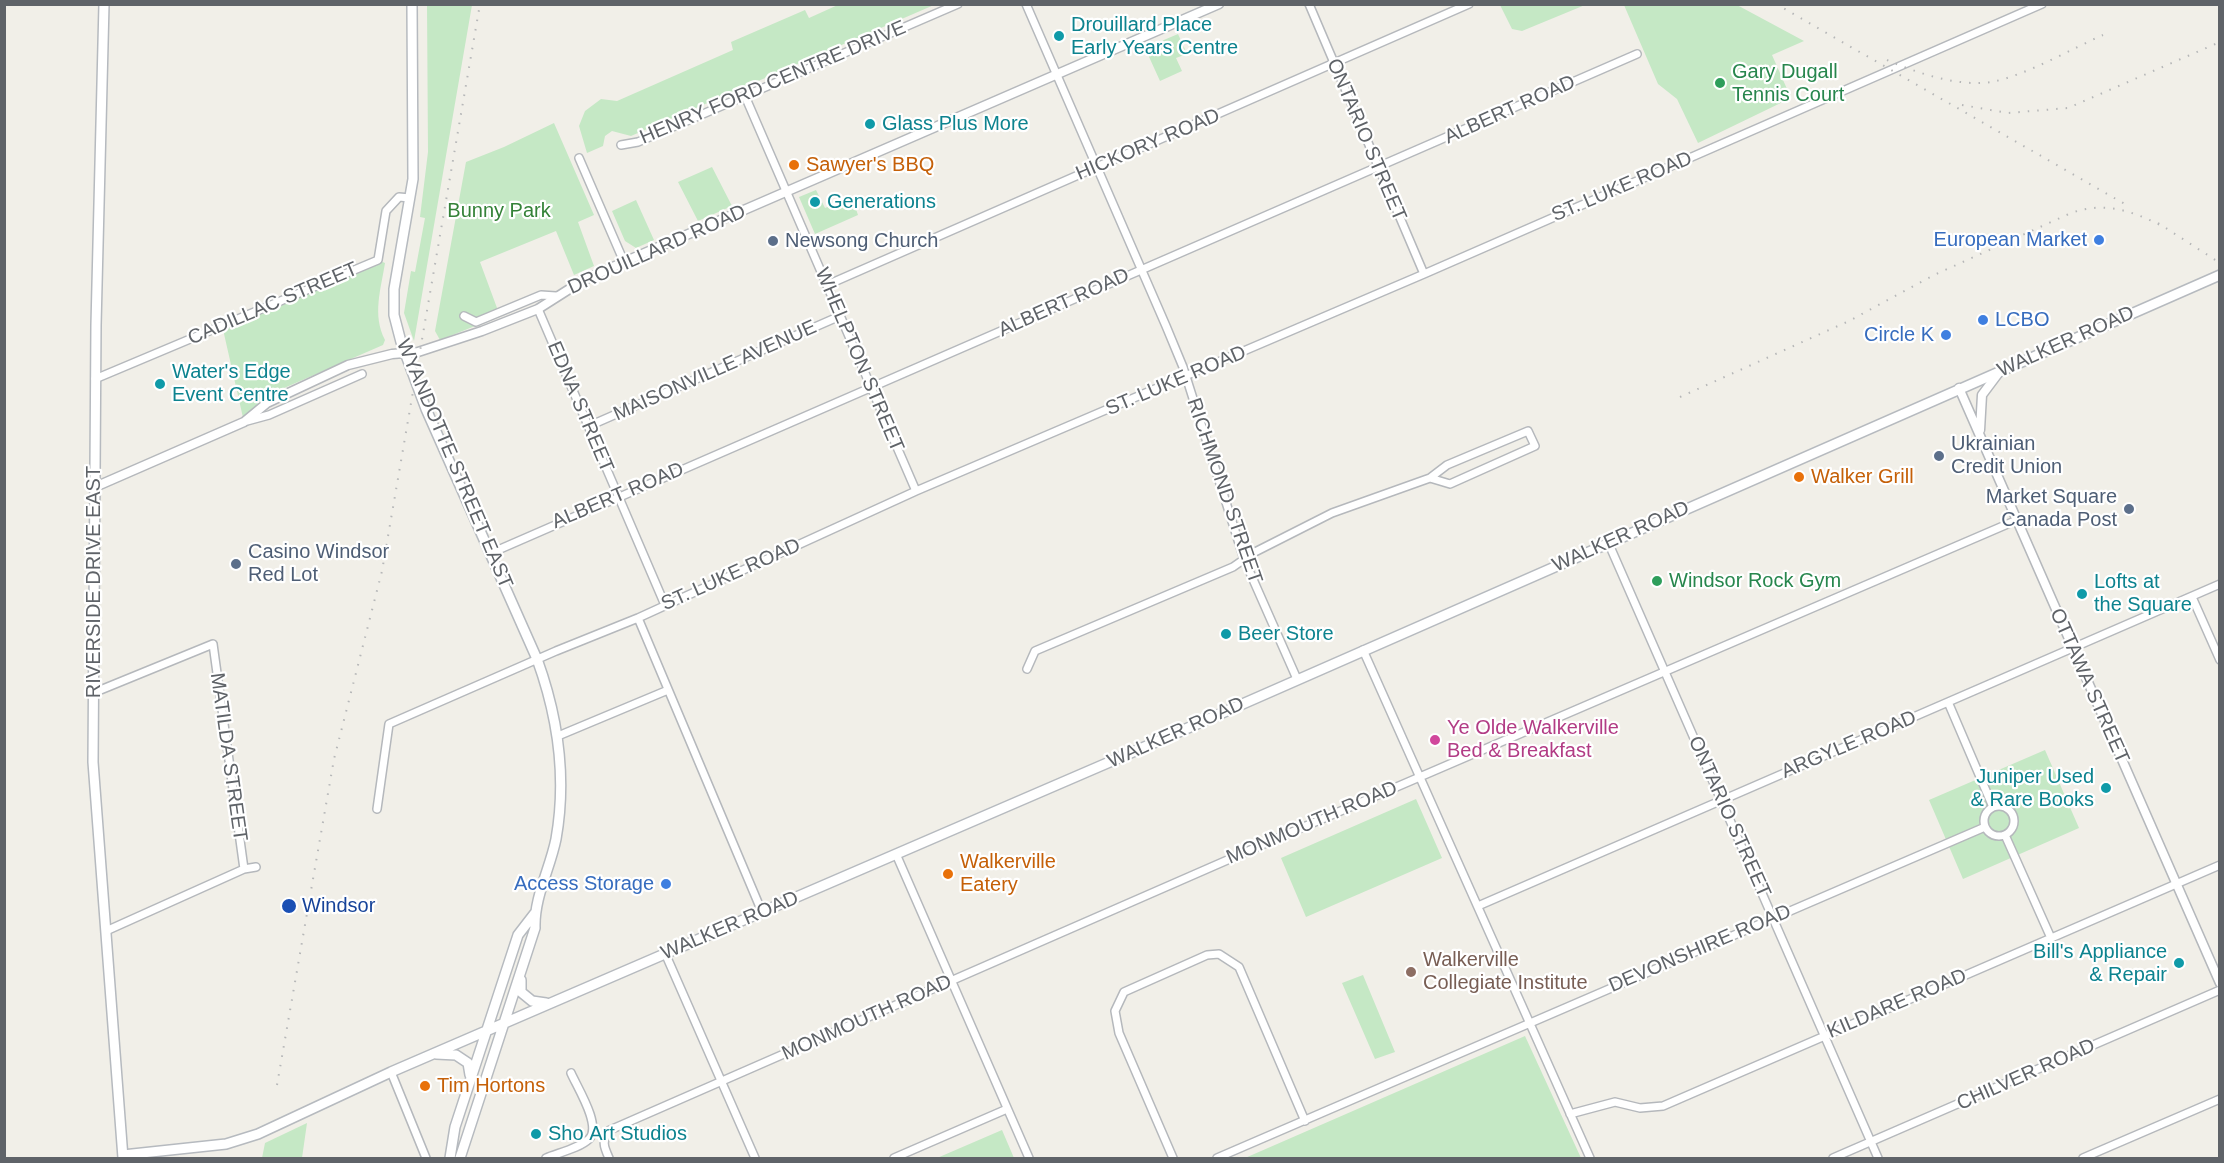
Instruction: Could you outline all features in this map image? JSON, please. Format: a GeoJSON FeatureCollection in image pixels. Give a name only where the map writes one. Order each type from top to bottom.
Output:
{"type":"FeatureCollection","features":[{"type":"Feature","properties":{"kind":"main road","name":"RIVERSIDE DRIVE EAST"},"geometry":{"type":"LineString","coordinates":[[104,4],[95,379],[93,762],[123,1156]]}},
{"type":"Feature","properties":{"kind":"main road","name":"WYANDOTTE STREET EAST"},"geometry":{"type":"LineString","coordinates":[[412,4],[413,179],[394,306],[398,332],[426,409],[537,659],[551,698],[558,736],[561,795],[556,839],[535,914],[536,928],[460,1158]]}},
{"type":"Feature","properties":{"kind":"main road","name":"WALKER ROAD"},"geometry":{"type":"LineString","coordinates":[[123,1156],[232,1143],[258,1134],[486,1030],[896,854],[2220,275]]}},
{"type":"Feature","properties":{"kind":"main road","name":"WYANDOTTE STREET EAST"},"geometry":{"type":"LineString","coordinates":[[450,1158],[455,1127],[518,935],[535,914]]}},
{"type":"Feature","properties":{"kind":"main road"},"geometry":{"type":"LineString","coordinates":[[521,973],[521,992],[532,1001],[548,1004]]}},
{"type":"Feature","properties":{"kind":"main road"},"geometry":{"type":"LineString","coordinates":[[434,1054],[456,1055],[462,1059],[468,1064],[471,1079]]}},
{"type":"Feature","properties":{"kind":"street","name":"HENRY FORD CENTRE DRIVE"},"geometry":{"type":"LineString","coordinates":[[621,146],[638,142],[958,4]]}},
{"type":"Feature","properties":{"kind":"street","name":"RICHMOND STREET"},"geometry":{"type":"LineString","coordinates":[[1026,4],[1140,270],[1171,336],[1244,559],[1297,679]]}},
{"type":"Feature","properties":{"kind":"street","name":"DROUILLARD ROAD"},"geometry":{"type":"LineString","coordinates":[[95,487],[244,422],[267,403],[348,365],[392,354],[406,354],[440,346],[538,309],[556,296],[624,262],[1219,4]]}},
{"type":"Feature","properties":{"kind":"street","name":"ONTARIO STREET"},"geometry":{"type":"LineString","coordinates":[[1309,4],[1377,168],[1425,274]]}},
{"type":"Feature","properties":{"kind":"street","name":"HICKORY ROAD"},"geometry":{"type":"LineString","coordinates":[[827,285],[1469,4]]}},
{"type":"Feature","properties":{"kind":"street","name":"ST. LUKE ROAD"},"geometry":{"type":"LineString","coordinates":[[377,809],[389,724],[537,659],[638,618],[916,491],[1425,274],[2042,4]]}},
{"type":"Feature","properties":{"kind":"street","name":"ALBERT ROAD"},"geometry":{"type":"LineString","coordinates":[[491,553],[1638,54]]}},
{"type":"Feature","properties":{"kind":"street","name":"WHELPTON STREET"},"geometry":{"type":"LineString","coordinates":[[745,96],[916,491]]}},
{"type":"Feature","properties":{"kind":"street"},"geometry":{"type":"LineString","coordinates":[[579,158],[624,262]]}},
{"type":"Feature","properties":{"kind":"street","name":"CADILLAC STREET"},"geometry":{"type":"LineString","coordinates":[[95,379],[378,260],[386,211],[399,197],[410,198]]}},
{"type":"Feature","properties":{"kind":"street"},"geometry":{"type":"LineString","coordinates":[[464,315],[476,322],[541,295],[556,296]]}},
{"type":"Feature","properties":{"kind":"street","name":"EDNA STREET"},"geometry":{"type":"LineString","coordinates":[[538,309],[665,605]]}},
{"type":"Feature","properties":{"kind":"street","name":"MAISONVILLE AVENUE"},"geometry":{"type":"LineString","coordinates":[[589,426],[840,316]]}},
{"type":"Feature","properties":{"kind":"street"},"geometry":{"type":"LineString","coordinates":[[1980,436],[1979,413],[1982,395],[2002,370]]}},
{"type":"Feature","properties":{"kind":"street"},"geometry":{"type":"LineString","coordinates":[[244,422],[269,415],[362,374]]}},
{"type":"Feature","properties":{"kind":"street","name":"OTTAWA STREET"},"geometry":{"type":"LineString","coordinates":[[1959,388],[2220,983]]}},
{"type":"Feature","properties":{"kind":"street"},"geometry":{"type":"LineString","coordinates":[[1027,669],[1035,651],[1233,567],[1332,513],[1430,478],[1447,465],[1528,431],[1535,446],[1450,484],[1430,478]]}},
{"type":"Feature","properties":{"kind":"street","name":"MONMOUTH ROAD"},"geometry":{"type":"LineString","coordinates":[[609,1158],[604,1138],[610,1130],[2017,520]]}},
{"type":"Feature","properties":{"kind":"street","name":"ONTARIO STREET"},"geometry":{"type":"LineString","coordinates":[[1608,542],[1878,1158]]}},
{"type":"Feature","properties":{"kind":"street","name":"ARGYLE ROAD"},"geometry":{"type":"LineString","coordinates":[[1478,906],[2220,585]]}},
{"type":"Feature","properties":{"kind":"street"},"geometry":{"type":"LineString","coordinates":[[2192,597],[2220,660]]}},
{"type":"Feature","properties":{"kind":"street"},"geometry":{"type":"LineString","coordinates":[[638,618],[762,912]]}},
{"type":"Feature","properties":{"kind":"street","name":"MATILDA STREET"},"geometry":{"type":"LineString","coordinates":[[93,693],[213,644],[244,869]]}},
{"type":"Feature","properties":{"kind":"street"},"geometry":{"type":"LineString","coordinates":[[1364,650],[1590,1158]]}},
{"type":"Feature","properties":{"kind":"street"},"geometry":{"type":"LineString","coordinates":[[558,736],[668,690]]}},
{"type":"Feature","properties":{"kind":"street"},"geometry":{"type":"LineString","coordinates":[[1948,702],[1993,807]]}},
{"type":"Feature","properties":{"kind":"street"},"geometry":{"type":"LineString","coordinates":[[1993,807],[2008,808],[2013,816],[2014,826],[2006,835],[1992,835],[1985,827],[1984,818],[1993,807]]}},
{"type":"Feature","properties":{"kind":"street","name":"DEVONSHIRE ROAD"},"geometry":{"type":"LineString","coordinates":[[1217,1158],[1985,827]]}},
{"type":"Feature","properties":{"kind":"street"},"geometry":{"type":"LineString","coordinates":[[2006,835],[2050,938]]}},
{"type":"Feature","properties":{"kind":"street"},"geometry":{"type":"LineString","coordinates":[[896,854],[950,982],[1029,1158]]}},
{"type":"Feature","properties":{"kind":"street","name":"KILDARE ROAD"},"geometry":{"type":"LineString","coordinates":[[1570,1114],[1615,1102],[1641,1108],[1663,1106],[2220,865]]}},
{"type":"Feature","properties":{"kind":"street"},"geometry":{"type":"LineString","coordinates":[[106,931],[244,869],[256,867]]}},
{"type":"Feature","properties":{"kind":"street"},"geometry":{"type":"LineString","coordinates":[[665,953],[755,1158]]}},
{"type":"Feature","properties":{"kind":"street"},"geometry":{"type":"LineString","coordinates":[[1173,1158],[1119,1033],[1115,1011],[1124,992],[1207,955],[1220,954],[1239,967],[1305,1121]]}},
{"type":"Feature","properties":{"kind":"street","name":"CHILVER ROAD"},"geometry":{"type":"LineString","coordinates":[[1833,1158],[2220,990]]}},
{"type":"Feature","properties":{"kind":"street"},"geometry":{"type":"LineString","coordinates":[[391,1072],[426,1158]]}},
{"type":"Feature","properties":{"kind":"street"},"geometry":{"type":"LineString","coordinates":[[546,1158],[589,1140],[594,1123],[571,1073]]}},
{"type":"Feature","properties":{"kind":"street"},"geometry":{"type":"LineString","coordinates":[[2083,1158],[2220,1099]]}},
{"type":"Feature","properties":{"kind":"street"},"geometry":{"type":"LineString","coordinates":[[894,1158],[1007,1109]]}},
{"type":"Feature","properties":{"kind":"green space"},"geometry":{"type":"Polygon","coordinates":[[[840,4],[934,5],[631,136],[612,131],[605,136],[603,146],[587,153],[579,126],[585,111],[601,99],[617,101],[733,50],[731,42],[805,10],[809,18],[840,4]]]}},
{"type":"Feature","properties":{"kind":"green space"},"geometry":{"type":"Polygon","coordinates":[[[427,5],[472,5],[414,341],[404,313],[411,271],[415,272],[425,218],[420,217],[428,152],[427,5]]]}},
{"type":"Feature","properties":{"kind":"green space"},"geometry":{"type":"Polygon","coordinates":[[[1500,5],[1585,5],[1522,31],[1512,29],[1500,5]]]}},
{"type":"Feature","properties":{"kind":"green space"},"geometry":{"type":"Polygon","coordinates":[[[1624,5],[1737,5],[1804,41],[1772,55],[1791,98],[1698,143],[1677,99],[1658,84],[1624,5]]]}},
{"type":"Feature","properties":{"kind":"green space"},"geometry":{"type":"Polygon","coordinates":[[[1178,34],[1187,54],[1176,58],[1182,71],[1160,81],[1145,48],[1178,34]]]}},
{"type":"Feature","properties":{"kind":"green space","name":"Bunny Park"},"geometry":{"type":"Polygon","coordinates":[[[554,123],[594,215],[578,222],[594,266],[574,275],[556,231],[480,262],[500,316],[440,340],[435,331],[466,162],[554,123]]]}},
{"type":"Feature","properties":{"kind":"green space"},"geometry":{"type":"Polygon","coordinates":[[[712,167],[732,206],[698,221],[678,182],[712,167]]]}},
{"type":"Feature","properties":{"kind":"green space"},"geometry":{"type":"Polygon","coordinates":[[[816,190],[825,208],[852,197],[858,215],[815,234],[799,197],[816,190]]]}},
{"type":"Feature","properties":{"kind":"green space"},"geometry":{"type":"Polygon","coordinates":[[[636,200],[654,240],[636,248],[625,241],[612,211],[636,200]]]}},
{"type":"Feature","properties":{"kind":"green space"},"geometry":{"type":"Polygon","coordinates":[[[378,260],[385,263],[378,312],[385,340],[383,345],[268,395],[265,398],[267,403],[244,422],[222,325],[378,260]]]}},
{"type":"Feature","properties":{"kind":"green space"},"geometry":{"type":"Polygon","coordinates":[[[2045,750],[2079,828],[1963,879],[1929,800],[2045,750]]]}},
{"type":"Feature","properties":{"kind":"green space"},"geometry":{"type":"Polygon","coordinates":[[[1416,799],[1442,858],[1306,917],[1281,858],[1416,799]]]}},
{"type":"Feature","properties":{"kind":"green space"},"geometry":{"type":"Polygon","coordinates":[[[1363,975],[1395,1052],[1375,1059],[1342,983],[1363,975]]]}},
{"type":"Feature","properties":{"kind":"green space"},"geometry":{"type":"Polygon","coordinates":[[[1525,1036],[1581,1158],[1245,1158],[1525,1036]]]}},
{"type":"Feature","properties":{"kind":"green space"},"geometry":{"type":"Polygon","coordinates":[[[307,1123],[302,1158],[262,1158],[265,1143],[307,1123]]]}},
{"type":"Feature","properties":{"kind":"green space"},"geometry":{"type":"Polygon","coordinates":[[[1002,1130],[1014,1158],[937,1158],[1002,1130]]]}},
{"type":"Feature","properties":{"kind":"railway"},"geometry":{"type":"LineString","coordinates":[[277,1085],[334,759],[382,571],[480,4]]}},
{"type":"Feature","properties":{"kind":"railway"},"geometry":{"type":"LineString","coordinates":[[1776,4],[2130,207]]}},
{"type":"Feature","properties":{"kind":"railway"},"geometry":{"type":"LineString","coordinates":[[1887,60],[1911,70],[1952,81],[1991,82],[2033,68],[2103,35]]}},
{"type":"Feature","properties":{"kind":"railway"},"geometry":{"type":"LineString","coordinates":[[1962,105],[2008,113],[2068,108],[2220,42]]}},
{"type":"Feature","properties":{"kind":"railway"},"geometry":{"type":"LineString","coordinates":[[1680,397],[1849,321],[1934,275],[2071,213],[2107,208],[2130,212],[2164,227]]}},
{"type":"Feature","properties":{"kind":"railway"},"geometry":{"type":"LineString","coordinates":[[2158,223],[2220,263]]}},
{"type":"Feature","properties":{"kind":"place","name":"Drouillard Place Early Years Centre"},"geometry":{"type":"Point","coordinates":[1059,36]}},
{"type":"Feature","properties":{"kind":"place","name":"Gary Dugall Tennis Court"},"geometry":{"type":"Point","coordinates":[1720,83]}},
{"type":"Feature","properties":{"kind":"place","name":"Glass Plus More"},"geometry":{"type":"Point","coordinates":[870,124]}},
{"type":"Feature","properties":{"kind":"place","name":"Sawyer's BBQ"},"geometry":{"type":"Point","coordinates":[794,165]}},
{"type":"Feature","properties":{"kind":"place","name":"Generations"},"geometry":{"type":"Point","coordinates":[815,202]}},
{"type":"Feature","properties":{"kind":"place","name":"European Market"},"geometry":{"type":"Point","coordinates":[2099,240]}},
{"type":"Feature","properties":{"kind":"place","name":"Newsong Church"},"geometry":{"type":"Point","coordinates":[773,241]}},
{"type":"Feature","properties":{"kind":"place","name":"LCBO"},"geometry":{"type":"Point","coordinates":[1983,320]}},
{"type":"Feature","properties":{"kind":"place","name":"Circle K"},"geometry":{"type":"Point","coordinates":[1946,335]}},
{"type":"Feature","properties":{"kind":"place","name":"Water's Edge Event Centre"},"geometry":{"type":"Point","coordinates":[160,384]}},
{"type":"Feature","properties":{"kind":"place","name":"Ukrainian Credit Union"},"geometry":{"type":"Point","coordinates":[1939,456]}},
{"type":"Feature","properties":{"kind":"place","name":"Walker Grill"},"geometry":{"type":"Point","coordinates":[1799,477]}},
{"type":"Feature","properties":{"kind":"place","name":"Market Square Canada Post"},"geometry":{"type":"Point","coordinates":[2129,509]}},
{"type":"Feature","properties":{"kind":"place","name":"Casino Windsor Red Lot"},"geometry":{"type":"Point","coordinates":[236,564]}},
{"type":"Feature","properties":{"kind":"place","name":"Windsor Rock Gym"},"geometry":{"type":"Point","coordinates":[1657,581]}},
{"type":"Feature","properties":{"kind":"place","name":"Lofts at the Square"},"geometry":{"type":"Point","coordinates":[2082,594]}},
{"type":"Feature","properties":{"kind":"place","name":"Beer Store"},"geometry":{"type":"Point","coordinates":[1226,634]}},
{"type":"Feature","properties":{"kind":"place","name":"Ye Olde Walkerville Bed & Breakfast"},"geometry":{"type":"Point","coordinates":[1435,740]}},
{"type":"Feature","properties":{"kind":"place","name":"Juniper Used & Rare Books"},"geometry":{"type":"Point","coordinates":[2106,788]}},
{"type":"Feature","properties":{"kind":"place","name":"Walkerville Eatery"},"geometry":{"type":"Point","coordinates":[948,874]}},
{"type":"Feature","properties":{"kind":"place","name":"Access Storage"},"geometry":{"type":"Point","coordinates":[666,884]}},
{"type":"Feature","properties":{"kind":"place","name":"Windsor"},"geometry":{"type":"Point","coordinates":[289,906]}},
{"type":"Feature","properties":{"kind":"place","name":"Bill's Appliance & Repair"},"geometry":{"type":"Point","coordinates":[2179,963]}},
{"type":"Feature","properties":{"kind":"place","name":"Walkerville Collegiate Institute"},"geometry":{"type":"Point","coordinates":[1411,972]}},
{"type":"Feature","properties":{"kind":"place","name":"Tim Hortons"},"geometry":{"type":"Point","coordinates":[425,1086]}},
{"type":"Feature","properties":{"kind":"place","name":"Sho Art Studios"},"geometry":{"type":"Point","coordinates":[536,1134]}}]}
